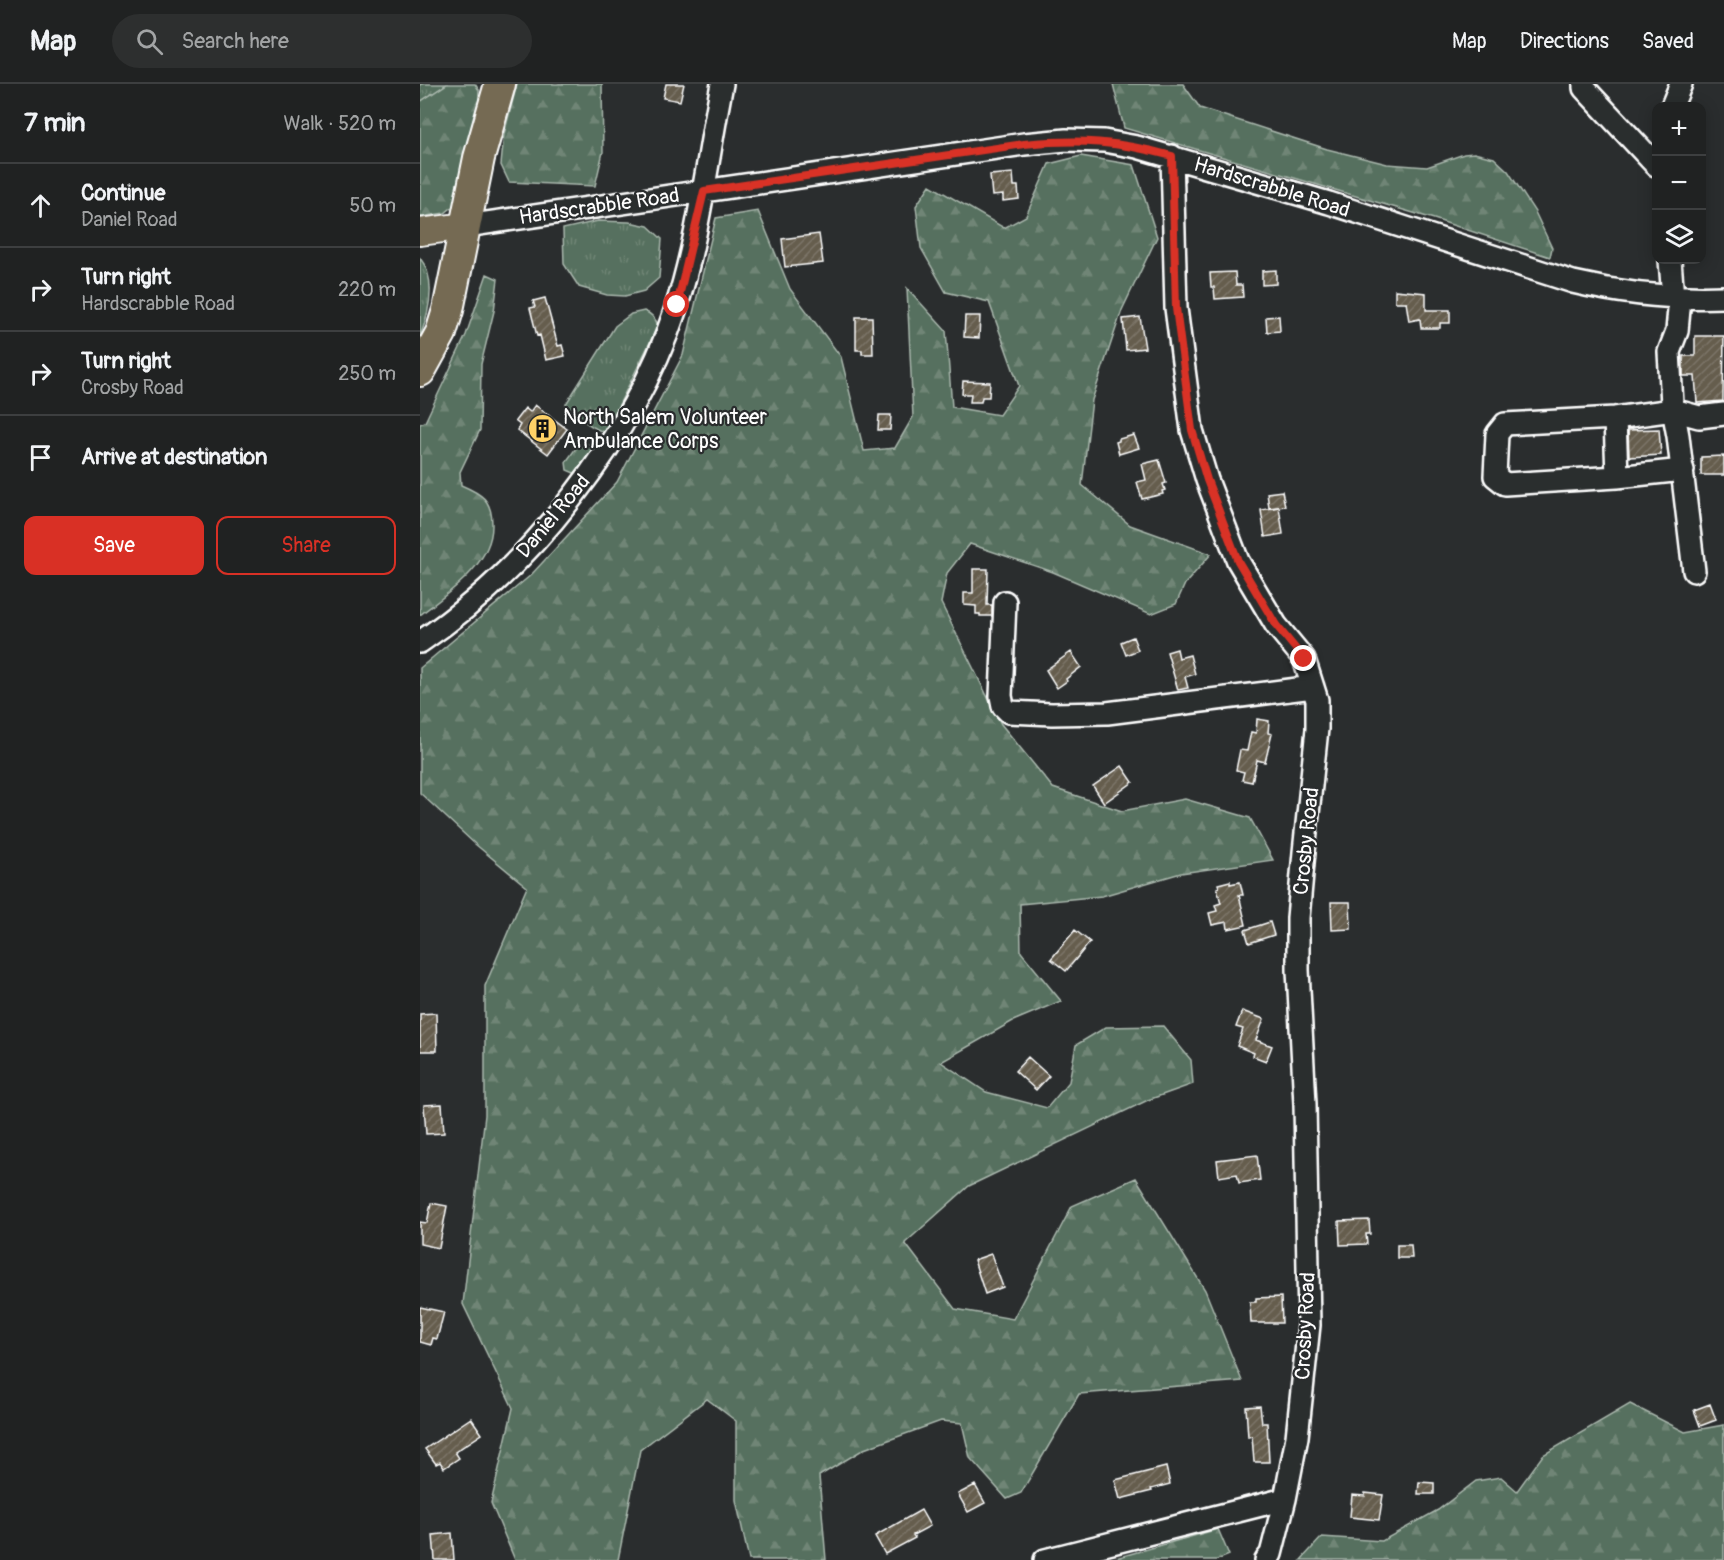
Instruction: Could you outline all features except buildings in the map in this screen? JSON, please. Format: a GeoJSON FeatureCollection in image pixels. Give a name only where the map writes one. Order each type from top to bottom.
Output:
{"type":"FeatureCollection","features":[{"type":"Feature","properties":{"kind":"highway"},"geometry":{"type":"LineString","coordinates":[[420,371],[441,333],[448,310],[479,158],[500,84]]}},
{"type":"Feature","properties":{"kind":"main road","name":"Hardscrabble Road"},"geometry":{"type":"LineString","coordinates":[[420,232],[466,226]]}},
{"type":"Feature","properties":{"kind":"street","name":"Daniel Road"},"geometry":{"type":"LineString","coordinates":[[420,642],[456,615],[510,567],[563,507],[607,449],[638,395],[675,312],[704,191],[722,84]]}},
{"type":"Feature","properties":{"kind":"street"},"geometry":{"type":"LineString","coordinates":[[1584,84],[1584,88],[1652,161]]}},
{"type":"Feature","properties":{"kind":"street"},"geometry":{"type":"LineString","coordinates":[[1674,102],[1681,84]]}},
{"type":"Feature","properties":{"kind":"street","name":"Hardscrabble Road"},"geometry":{"type":"LineString","coordinates":[[466,226],[991,148],[1055,141],[1104,141],[1172,156],[1329,203],[1573,282],[1607,290],[1676,297],[1724,297]]}},
{"type":"Feature","properties":{"kind":"street","name":"Crosby Road"},"geometry":{"type":"LineString","coordinates":[[1172,156],[1176,308],[1192,430],[1207,480],[1238,561],[1276,625],[1304,659],[1317,700],[1317,729],[1298,918],[1298,970],[1305,1104],[1309,1325],[1286,1499],[1268,1557]]}},
{"type":"Feature","properties":{"kind":"street"},"geometry":{"type":"LineString","coordinates":[[1671,264],[1676,297],[1677,332],[1669,352],[1673,410],[1683,470],[1694,571]]}},
{"type":"Feature","properties":{"kind":"street"},"geometry":{"type":"LineString","coordinates":[[1683,470],[1617,477],[1505,484],[1495,476],[1497,434],[1505,424],[1615,418],[1673,410],[1698,417],[1724,414]]}},
{"type":"Feature","properties":{"kind":"street"},"geometry":{"type":"LineString","coordinates":[[1615,418],[1617,477]]}},
{"type":"Feature","properties":{"kind":"street"},"geometry":{"type":"LineString","coordinates":[[1005,602],[1001,696],[1003,706],[1009,712],[1107,713],[1313,687]]}},
{"type":"Feature","properties":{"kind":"street"},"geometry":{"type":"LineString","coordinates":[[1045,1560],[1286,1499]]}},
{"type":"Feature","properties":{"kind":"green space"},"geometry":{"type":"Polygon","coordinates":[[[420,84],[447,84],[420,102],[420,84]]]}},
{"type":"Feature","properties":{"kind":"green space"},"geometry":{"type":"Polygon","coordinates":[[[447,84],[475,84],[479,90],[478,119],[462,199],[445,213],[420,217],[420,102],[447,84]]]}},
{"type":"Feature","properties":{"kind":"green space"},"geometry":{"type":"Polygon","coordinates":[[[517,84],[602,84],[603,152],[595,186],[509,182],[501,165],[504,134],[517,84]]]}},
{"type":"Feature","properties":{"kind":"green space"},"geometry":{"type":"Polygon","coordinates":[[[1113,84],[1183,84],[1200,108],[1327,149],[1387,164],[1427,167],[1464,154],[1474,153],[1494,158],[1508,171],[1535,212],[1552,248],[1550,257],[1434,219],[1124,128],[1113,84]]]}},
{"type":"Feature","properties":{"kind":"green space"},"geometry":{"type":"Polygon","coordinates":[[[1081,156],[1134,165],[1157,237],[1122,310],[1092,400],[1082,485],[1130,525],[1211,554],[1185,584],[1176,604],[1151,614],[1053,572],[970,544],[947,573],[941,603],[1001,724],[1053,788],[1122,811],[1185,799],[1250,818],[1273,860],[1181,873],[1102,896],[1020,904],[1021,952],[1061,1001],[1013,1021],[941,1062],[986,1092],[1047,1108],[1069,1082],[1076,1045],[1106,1027],[1163,1026],[1191,1060],[1193,1084],[1148,1100],[969,1186],[905,1243],[955,1309],[1013,1319],[1072,1206],[1136,1178],[1205,1290],[1242,1381],[1079,1394],[1021,1493],[1007,1499],[970,1458],[962,1423],[941,1421],[864,1449],[819,1476],[826,1560],[749,1560],[736,1500],[736,1421],[707,1399],[640,1450],[618,1560],[515,1560],[491,1503],[513,1408],[463,1304],[485,1115],[485,986],[527,887],[475,844],[420,793],[420,668],[531,575],[617,482],[683,355],[716,218],[758,211],[790,289],[841,357],[864,451],[895,448],[913,417],[907,288],[946,331],[952,407],[999,415],[1019,386],[989,302],[946,292],[921,248],[916,206],[930,185],[1004,228],[1026,216],[1049,164],[1081,156]]]}},
{"type":"Feature","properties":{"kind":"green space"},"geometry":{"type":"Polygon","coordinates":[[[598,221],[629,222],[648,226],[662,239],[659,278],[644,291],[625,296],[607,295],[579,287],[564,264],[563,229],[598,221]]]}},
{"type":"Feature","properties":{"kind":"green space"},"geometry":{"type":"Polygon","coordinates":[[[420,258],[428,276],[430,296],[420,337],[420,258]]]}},
{"type":"Feature","properties":{"kind":"green space"},"geometry":{"type":"Polygon","coordinates":[[[487,274],[498,279],[494,311],[481,364],[480,430],[460,472],[461,485],[480,495],[488,503],[492,516],[490,538],[485,552],[467,576],[420,615],[420,424],[425,422],[466,335],[487,274]]]}},
{"type":"Feature","properties":{"kind":"green space"},"geometry":{"type":"Polygon","coordinates":[[[644,311],[653,317],[658,326],[605,433],[583,421],[566,404],[615,326],[631,314],[644,311]]]}},
{"type":"Feature","properties":{"kind":"green space"},"geometry":{"type":"Polygon","coordinates":[[[581,444],[588,444],[593,452],[579,475],[567,470],[566,462],[581,444]]]}},
{"type":"Feature","properties":{"kind":"green space"},"geometry":{"type":"Polygon","coordinates":[[[1630,1404],[1685,1432],[1724,1425],[1724,1560],[1301,1560],[1322,1537],[1382,1541],[1438,1510],[1476,1481],[1501,1477],[1517,1491],[1543,1455],[1630,1404]]]}},
{"type":"Feature","properties":{"kind":"green space"},"geometry":{"type":"Polygon","coordinates":[[[1218,1529],[1229,1555],[1217,1560],[1109,1560],[1218,1529]]]}},
{"type":"Feature","properties":{"kind":"place","name":"North Salem Volunteer Ambulance Corps"},"geometry":{"type":"Point","coordinates":[542,429]}},
{"type":"Feature","properties":{"kind":"route"},"geometry":{"type":"LineString","coordinates":[[677,305],[704,191],[1024,144],[1066,140],[1104,141],[1172,156],[1176,308],[1192,430],[1207,480],[1238,561],[1276,625],[1304,659]]}}]}
